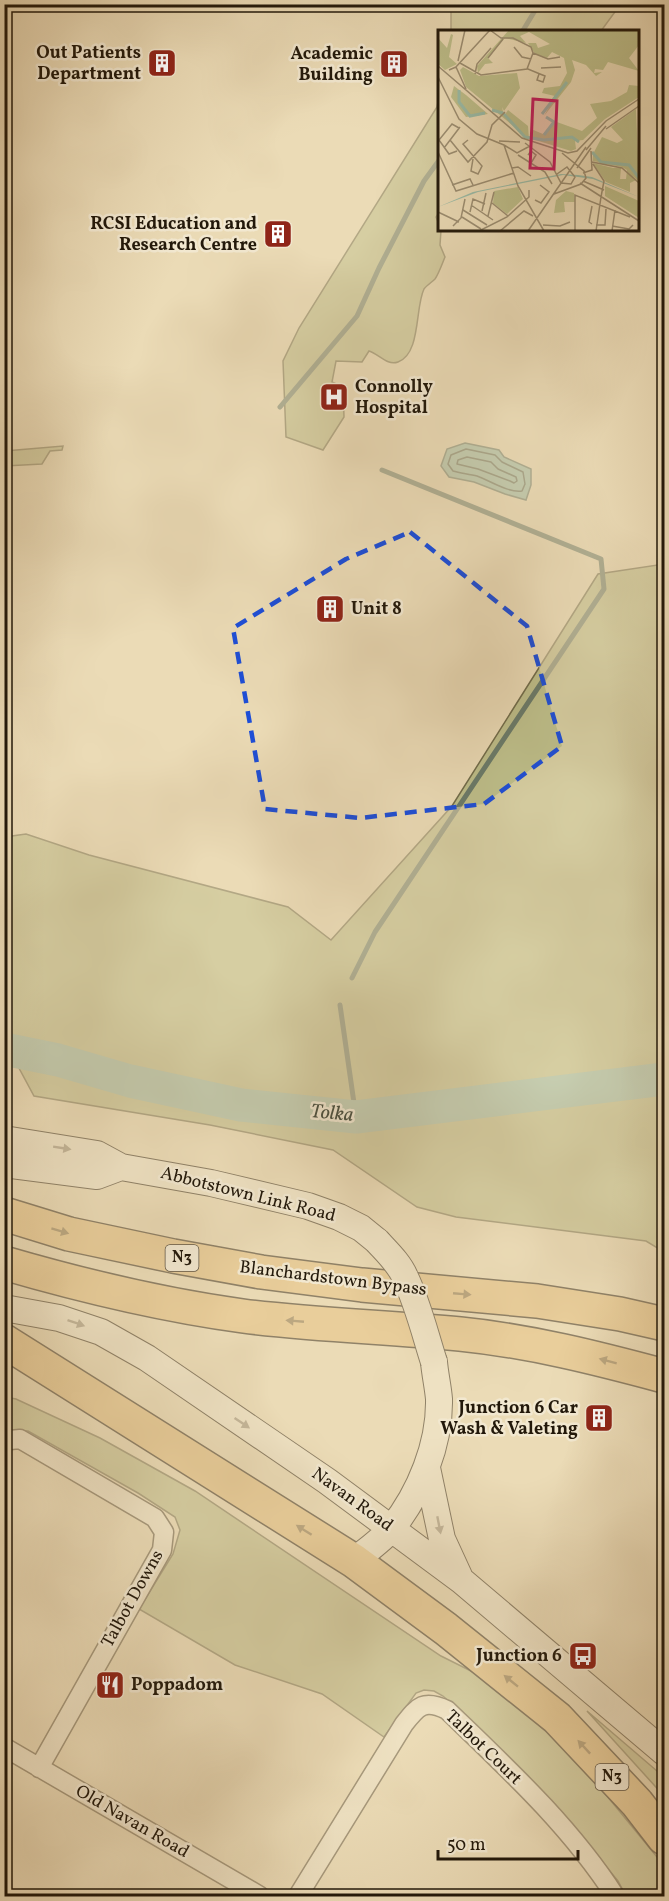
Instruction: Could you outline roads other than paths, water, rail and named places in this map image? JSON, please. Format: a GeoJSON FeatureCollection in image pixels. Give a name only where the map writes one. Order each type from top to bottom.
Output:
{"type":"FeatureCollection","features":[{"type":"Feature","properties":{"kind":"highway","name":"Blanchardstown Bypass"},"geometry":{"type":"LineString","coordinates":[[4,1214],[69,1234],[261,1272],[362,1285],[537,1300],[664,1324]]}},
{"type":"Feature","properties":{"kind":"highway"},"geometry":{"type":"LineString","coordinates":[[4,1263],[69,1282],[155,1302],[244,1316],[460,1334],[516,1341],[600,1359],[664,1376]]}},
{"type":"Feature","properties":{"kind":"highway","name":"N3"},"geometry":{"type":"LineString","coordinates":[[4,1341],[354,1561],[446,1629],[557,1718],[637,1803],[664,1838]]}},
{"type":"Feature","properties":{"kind":"highway"},"geometry":{"type":"LineString","coordinates":[[4,1362],[27,1369],[151,1433]]}},
{"type":"Feature","properties":{"kind":"street","name":"Abbotstown Link Road"},"geometry":{"type":"LineString","coordinates":[[4,1139],[97,1154],[121,1167],[200,1181],[308,1206],[361,1228],[394,1258],[405,1276],[434,1362],[439,1398],[436,1426],[427,1468],[408,1505],[391,1529],[354,1561]]}},
{"type":"Feature","properties":{"kind":"street","name":"Abbotstown Link Road"},"geometry":{"type":"LineString","coordinates":[[4,1164],[97,1176],[121,1167]]}},
{"type":"Feature","properties":{"kind":"street","name":"Navan Road"},"geometry":{"type":"LineString","coordinates":[[4,1308],[59,1318],[101,1332],[147,1358],[327,1481],[462,1581],[664,1752]]}},
{"type":"Feature","properties":{"kind":"street","name":"Talbot Downs"},"geometry":{"type":"LineString","coordinates":[[4,1443],[20,1439],[155,1518],[164,1532],[162,1550],[39,1768]]}},
{"type":"Feature","properties":{"kind":"street"},"geometry":{"type":"LineString","coordinates":[[427,1468],[442,1539],[462,1581]]}},
{"type":"Feature","properties":{"kind":"street","name":"Talbot Court"},"geometry":{"type":"LineString","coordinates":[[298,1896],[404,1724],[422,1705],[434,1704],[447,1710],[508,1768],[580,1848],[615,1896]]}},
{"type":"Feature","properties":{"kind":"street","name":"Old Navan Road"},"geometry":{"type":"LineString","coordinates":[[4,1747],[260,1896]]}},
{"type":"Feature","properties":{"kind":"water"},"geometry":{"type":"Polygon","coordinates":[[[465,443],[499,450],[504,457],[531,469],[531,485],[526,500],[474,482],[449,477],[441,466],[447,449],[465,443]]]}},
{"type":"Feature","properties":{"kind":"waterway"},"geometry":{"type":"LineString","coordinates":[[523,30],[539,4]]}},
{"type":"Feature","properties":{"kind":"waterway"},"geometry":{"type":"LineString","coordinates":[[280,407],[357,316],[424,181],[438,162]]}},
{"type":"Feature","properties":{"kind":"waterway"},"geometry":{"type":"LineString","coordinates":[[352,978],[375,932],[604,589],[601,559],[382,470]]}},
{"type":"Feature","properties":{"kind":"waterway"},"geometry":{"type":"LineString","coordinates":[[340,1005],[356,1117]]}},
{"type":"Feature","properties":{"kind":"waterway","name":"Tolka"},"geometry":{"type":"LineString","coordinates":[[4,1049],[58,1060],[130,1081],[241,1105],[356,1117],[664,1079]]}},
{"type":"Feature","properties":{"kind":"place","name":"Out Patients Department"},"geometry":{"type":"Point","coordinates":[162,63]}},
{"type":"Feature","properties":{"kind":"place","name":"Academic Building"},"geometry":{"type":"Point","coordinates":[394,64]}},
{"type":"Feature","properties":{"kind":"place","name":"RCSI Education and Research Centre"},"geometry":{"type":"Point","coordinates":[278,234]}},
{"type":"Feature","properties":{"kind":"place","name":"Connolly Hospital"},"geometry":{"type":"Point","coordinates":[334,397]}},
{"type":"Feature","properties":{"kind":"place","name":"Unit 8"},"geometry":{"type":"Point","coordinates":[330,609]}},
{"type":"Feature","properties":{"kind":"place","name":"Junction 6 Car Wash & Valeting"},"geometry":{"type":"Point","coordinates":[599,1418]}},
{"type":"Feature","properties":{"kind":"place","name":"Junction 6"},"geometry":{"type":"Point","coordinates":[583,1656]}},
{"type":"Feature","properties":{"kind":"place","name":"Poppadom"},"geometry":{"type":"Point","coordinates":[110,1685]}}]}
